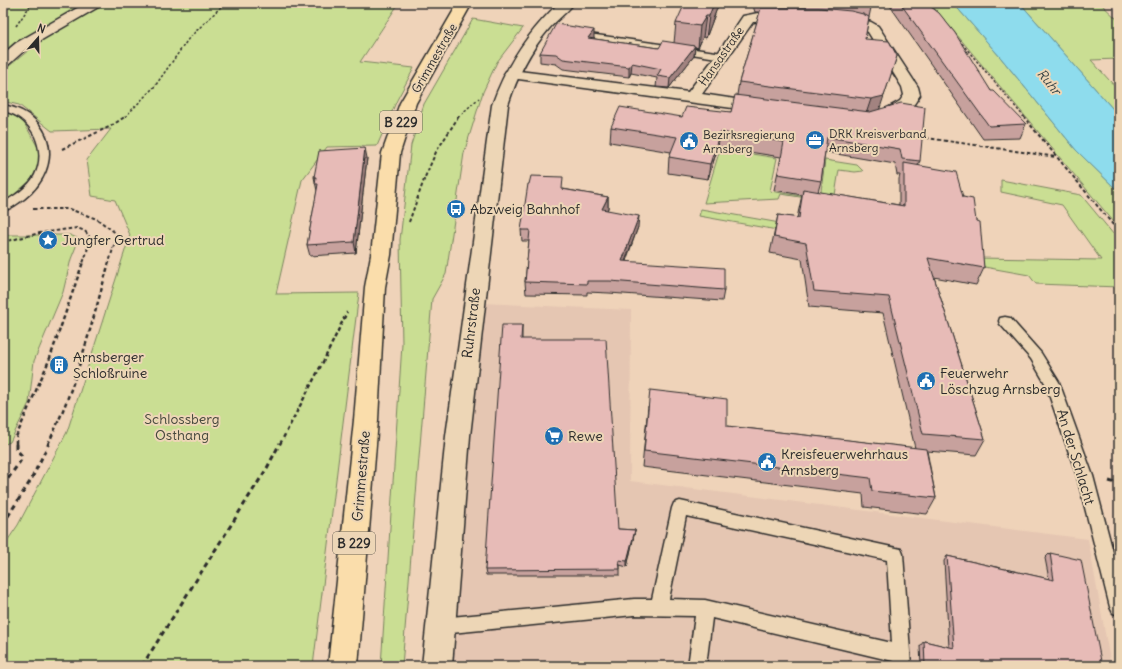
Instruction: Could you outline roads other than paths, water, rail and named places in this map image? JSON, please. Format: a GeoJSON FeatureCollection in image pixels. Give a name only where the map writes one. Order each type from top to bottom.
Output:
{"type":"FeatureCollection","features":[{"type":"Feature","properties":{"kind":"main road","name":"Grimmestraße"},"geometry":{"type":"LineString","coordinates":[[343,666],[366,420],[375,287],[381,255],[391,153],[411,98],[465,3]]}},
{"type":"Feature","properties":{"kind":"street"},"geometry":{"type":"LineString","coordinates":[[3,62],[21,46],[95,3]]}},
{"type":"Feature","properties":{"kind":"street","name":"Ruhrstraße"},"geometry":{"type":"LineString","coordinates":[[437,666],[458,436],[471,323],[500,105],[508,82],[521,55],[534,36],[551,17],[567,3]]}},
{"type":"Feature","properties":{"kind":"street","name":"Hansastraße"},"geometry":{"type":"LineString","coordinates":[[692,97],[723,56],[748,18],[758,16],[804,17]]}},
{"type":"Feature","properties":{"kind":"street"},"geometry":{"type":"LineString","coordinates":[[827,17],[861,24],[873,29],[910,87],[912,95],[906,104],[880,119],[866,121]]}},
{"type":"Feature","properties":{"kind":"street","name":"Hansastraße"},"geometry":{"type":"LineString","coordinates":[[508,82],[692,97],[776,109]]}},
{"type":"Feature","properties":{"kind":"lane"},"geometry":{"type":"LineString","coordinates":[[585,35],[723,56]]}},
{"type":"Feature","properties":{"kind":"lane"},"geometry":{"type":"LineString","coordinates":[[3,108],[22,114],[28,119],[43,141],[45,157],[45,164],[35,183],[3,208]]}},
{"type":"Feature","properties":{"kind":"lane","name":"An der Schlacht"},"geometry":{"type":"LineString","coordinates":[[1005,321],[1036,356],[1052,382],[1085,476],[1119,607]]}},
{"type":"Feature","properties":{"kind":"lane"},"geometry":{"type":"LineString","coordinates":[[441,626],[634,607],[658,608],[705,608],[902,660],[895,554],[680,508],[658,608]]}},
{"type":"Feature","properties":{"kind":"lane"},"geometry":{"type":"LineString","coordinates":[[697,666],[705,608]]}},
{"type":"Feature","properties":{"kind":"water","name":"Ruhr"},"geometry":{"type":"Polygon","coordinates":[[[953,3],[1020,3],[1119,116],[1119,192],[1076,150],[1001,58],[953,3]]]}},
{"type":"Feature","properties":{"kind":"place","name":"DRK Kreisverband Arnsberg"},"geometry":{"type":"Point","coordinates":[815,140]}},
{"type":"Feature","properties":{"kind":"place","name":"Bezirksregierung Arnsberg"},"geometry":{"type":"Point","coordinates":[689,141]}},
{"type":"Feature","properties":{"kind":"place","name":"Abzweig Bahnhof"},"geometry":{"type":"Point","coordinates":[456,209]}},
{"type":"Feature","properties":{"kind":"place","name":"Jungfer Gertrud"},"geometry":{"type":"Point","coordinates":[48,240]}},
{"type":"Feature","properties":{"kind":"place","name":"Arnsberger Schloßruine"},"geometry":{"type":"Point","coordinates":[59,365]}},
{"type":"Feature","properties":{"kind":"place","name":"Feuerwehr Löschzug Arnsberg"},"geometry":{"type":"Point","coordinates":[926,381]}},
{"type":"Feature","properties":{"kind":"place","name":"Rewe"},"geometry":{"type":"Point","coordinates":[554,436]}},
{"type":"Feature","properties":{"kind":"place","name":"Kreisfeuerwehrhaus Arnsberg"},"geometry":{"type":"Point","coordinates":[767,462]}},
{"type":"Feature","properties":{"kind":"park label","name":"Schlossberg Osthang"},"geometry":{"type":"Point","coordinates":[182,428]}}]}
